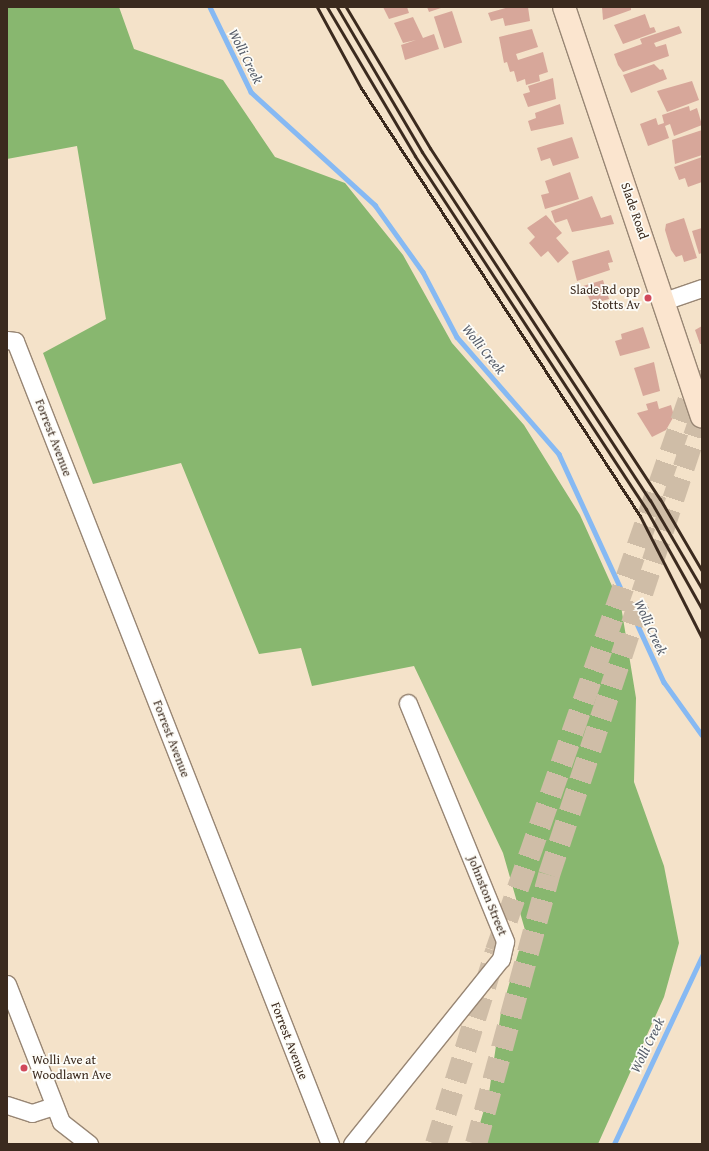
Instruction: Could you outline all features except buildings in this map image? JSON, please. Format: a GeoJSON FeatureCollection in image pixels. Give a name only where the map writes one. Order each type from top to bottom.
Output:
{"type":"FeatureCollection","features":[{"type":"Feature","properties":{"kind":"main road","name":"Slade Road"},"geometry":{"type":"LineString","coordinates":[[564,7],[702,416]]}},
{"type":"Feature","properties":{"kind":"street"},"geometry":{"type":"LineString","coordinates":[[664,301],[702,288]]}},
{"type":"Feature","properties":{"kind":"street","name":"Forrest Avenue"},"geometry":{"type":"LineString","coordinates":[[8,339],[15,341],[330,1144]]}},
{"type":"Feature","properties":{"kind":"street","name":"Johnston Street"},"geometry":{"type":"LineString","coordinates":[[352,1144],[501,959],[505,941],[408,703]]}},
{"type":"Feature","properties":{"kind":"street"},"geometry":{"type":"LineString","coordinates":[[7,984],[54,1106],[65,1128],[89,1144]]}},
{"type":"Feature","properties":{"kind":"street"},"geometry":{"type":"LineString","coordinates":[[7,1105],[32,1113],[54,1106]]}},
{"type":"Feature","properties":{"kind":"green space"},"geometry":{"type":"Polygon","coordinates":[[[7,7],[119,7],[134,49],[223,80],[275,157],[345,183],[403,255],[452,343],[524,425],[580,515],[621,606],[636,698],[634,782],[664,866],[679,943],[664,997],[598,1144],[486,1144],[478,1130],[489,1093],[501,1012],[525,930],[503,853],[414,666],[312,686],[301,648],[259,654],[181,463],[93,484],[43,353],[106,319],[77,146],[7,159],[7,7]]]}},
{"type":"Feature","properties":{"kind":"waterway","name":"Wolli Creek"},"geometry":{"type":"LineString","coordinates":[[210,7],[251,92],[375,205],[423,272],[457,337],[559,454],[664,682],[702,735]]}},
{"type":"Feature","properties":{"kind":"waterway","name":"Wolli Creek"},"geometry":{"type":"LineString","coordinates":[[614,1144],[702,956]]}},
{"type":"Feature","properties":{"kind":"tunnel"},"geometry":{"type":"LineString","coordinates":[[436,1144],[496,951],[702,362]]}},
{"type":"Feature","properties":{"kind":"tunnel"},"geometry":{"type":"LineString","coordinates":[[476,1144],[549,875],[702,413]]}},
{"type":"Feature","properties":{"kind":"railway"},"geometry":{"type":"LineString","coordinates":[[317,7],[361,88],[640,516],[702,638]]}},
{"type":"Feature","properties":{"kind":"railway"},"geometry":{"type":"LineString","coordinates":[[327,7],[415,156],[646,509],[702,609]]}},
{"type":"Feature","properties":{"kind":"railway"},"geometry":{"type":"LineString","coordinates":[[337,7],[422,152],[650,500],[702,589]]}},
{"type":"Feature","properties":{"kind":"railway"},"geometry":{"type":"LineString","coordinates":[[346,7],[430,148],[660,499],[702,571]]}},
{"type":"Feature","properties":{"kind":"place","name":"Slade Rd opp Stotts Av"},"geometry":{"type":"Point","coordinates":[648,298]}},
{"type":"Feature","properties":{"kind":"place","name":"Wolli Ave at Woodlawn Ave"},"geometry":{"type":"Point","coordinates":[24,1068]}}]}
